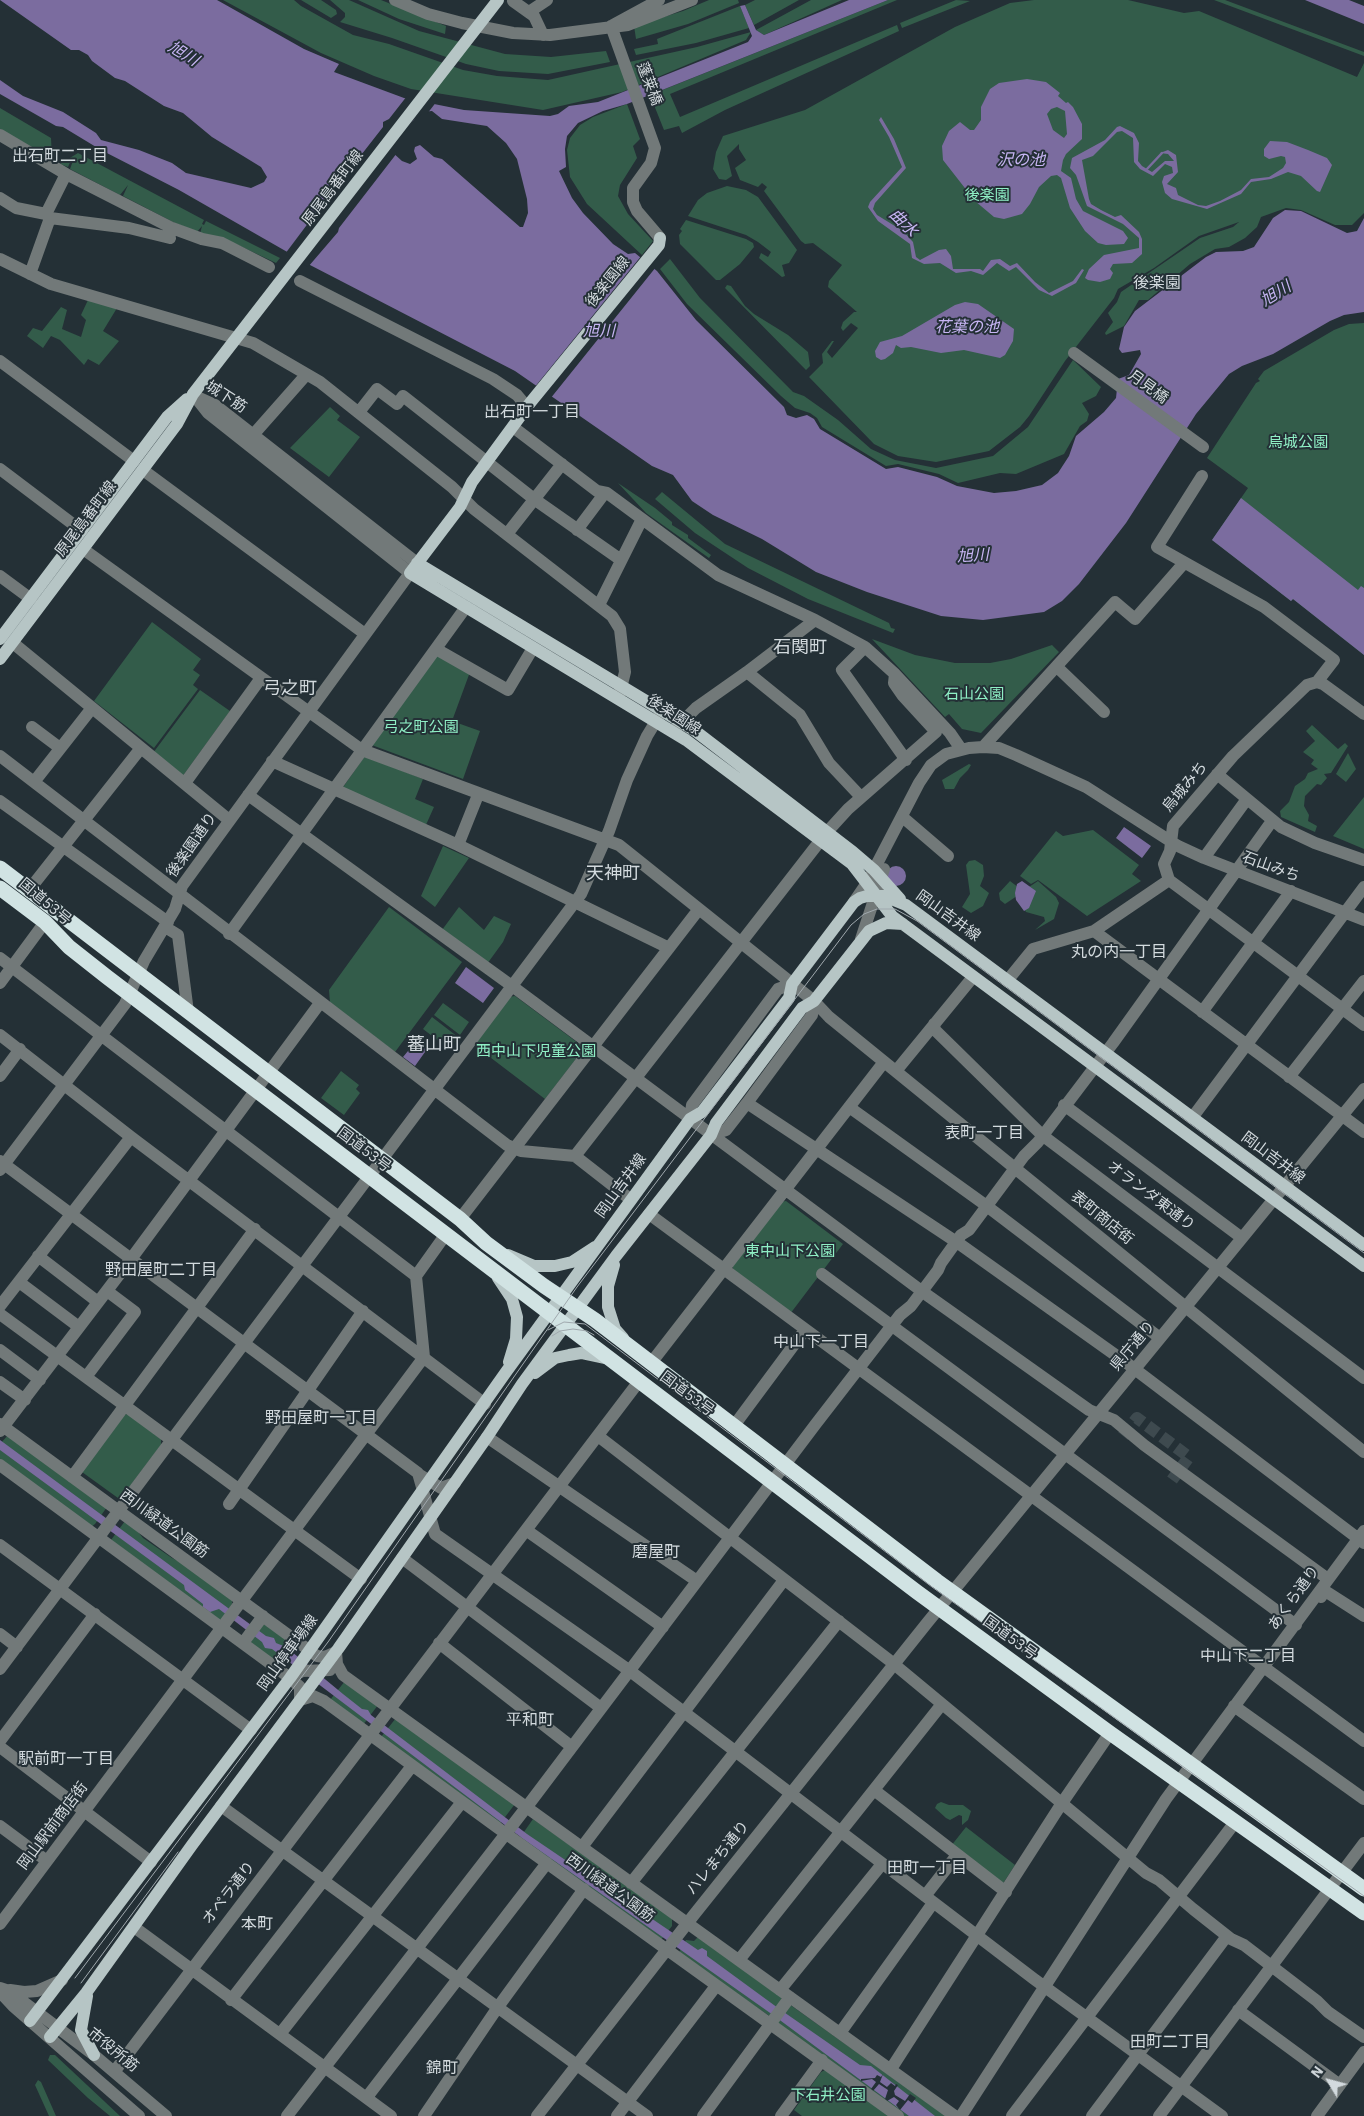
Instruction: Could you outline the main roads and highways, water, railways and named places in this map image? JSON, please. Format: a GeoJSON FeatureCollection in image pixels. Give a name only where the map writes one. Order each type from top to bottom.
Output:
{"type":"FeatureCollection","features":[{"type":"Feature","properties":{"kind":"highway","name":"国道53号"},"geometry":{"type":"LineString","coordinates":[[0,868],[460,1219],[496,1250],[628,1345],[952,1592],[1364,1889]]}},
{"type":"Feature","properties":{"kind":"highway","name":"国道53号"},"geometry":{"type":"LineString","coordinates":[[0,888],[45,922],[69,947],[939,1608],[1110,1733],[1364,1914]]}},
{"type":"Feature","properties":{"kind":"main road","name":"原尾島番町線"},"geometry":{"type":"LineString","coordinates":[[0,659],[83,549],[138,465],[167,416],[193,394],[498,0]]}},
{"type":"Feature","properties":{"kind":"main road","name":"後楽園線"},"geometry":{"type":"LineString","coordinates":[[414,568],[464,499],[472,482],[528,405],[659,242]]}},
{"type":"Feature","properties":{"kind":"main road","name":"原尾島番町線"},"geometry":{"type":"LineString","coordinates":[[0,639],[82,531],[138,465]]}},
{"type":"Feature","properties":{"kind":"main road","name":"後楽園線"},"geometry":{"type":"LineString","coordinates":[[414,568],[466,607],[533,648],[620,693]]}},
{"type":"Feature","properties":{"kind":"main road","name":"後楽園線"},"geometry":{"type":"LineString","coordinates":[[414,568],[677,727],[853,858],[875,896],[885,909],[903,924]]}},
{"type":"Feature","properties":{"kind":"main road"},"geometry":{"type":"LineString","coordinates":[[877,874],[906,905]]}},
{"type":"Feature","properties":{"kind":"main road","name":"岡山吉井線"},"geometry":{"type":"LineString","coordinates":[[561,1297],[630,1199],[690,1119],[702,1112],[789,998],[792,984],[854,902],[867,896],[893,898],[906,905],[1284,1187],[1363,1243]]}},
{"type":"Feature","properties":{"kind":"main road"},"geometry":{"type":"LineString","coordinates":[[55,2033],[313,1684],[430,1519],[522,1384],[616,1256],[711,1135],[716,1123],[802,1008],[817,1005],[861,939],[877,926],[886,923],[903,924],[1364,1266]]}},
{"type":"Feature","properties":{"kind":"main road"},"geometry":{"type":"LineString","coordinates":[[496,1250],[534,1266],[546,1267],[572,1262],[598,1245]]}},
{"type":"Feature","properties":{"kind":"main road"},"geometry":{"type":"LineString","coordinates":[[616,1256],[608,1286],[608,1307],[615,1329],[628,1345]]}},
{"type":"Feature","properties":{"kind":"main road"},"geometry":{"type":"LineString","coordinates":[[486,1264],[508,1291],[517,1317],[516,1338],[506,1372]]}},
{"type":"Feature","properties":{"kind":"main road","name":"岡山停車場線"},"geometry":{"type":"LineString","coordinates":[[34,2016],[310,1651],[361,1579],[424,1481],[485,1404],[561,1297]]}},
{"type":"Feature","properties":{"kind":"main road"},"geometry":{"type":"LineString","coordinates":[[522,1384],[555,1358],[569,1354],[581,1353],[616,1362]]}},
{"type":"Feature","properties":{"kind":"main road"},"geometry":{"type":"LineString","coordinates":[[89,1989],[82,2016],[81,2030],[94,2055]]}},
{"type":"Feature","properties":{"kind":"water","name":"旭川"},"geometry":{"type":"Polygon","coordinates":[[[0,0],[217,0],[304,49],[339,64],[334,72],[404,98],[464,110],[550,116],[558,114],[569,106],[598,102],[748,42],[752,36],[740,6],[745,5],[756,30],[764,35],[849,0],[888,0],[627,104],[603,111],[578,123],[567,136],[565,149],[566,167],[559,171],[572,198],[583,213],[613,244],[628,254],[635,253],[657,271],[696,320],[784,407],[787,415],[796,418],[807,415],[814,419],[820,429],[886,469],[898,467],[937,477],[957,486],[994,493],[1016,491],[1042,485],[1058,473],[1069,456],[1076,436],[1104,412],[1116,398],[1118,379],[1129,375],[1141,354],[1140,350],[1122,353],[1119,349],[1124,327],[1135,311],[1206,257],[1216,252],[1243,251],[1254,247],[1273,218],[1285,210],[1301,211],[1347,233],[1357,231],[1364,218],[1364,312],[1344,315],[1330,321],[1273,354],[1242,366],[1229,374],[1196,414],[1126,523],[1079,584],[1062,601],[1044,612],[983,620],[941,616],[867,592],[816,572],[762,539],[713,515],[692,501],[673,475],[652,466],[515,371],[310,265],[179,190],[101,150],[63,127],[56,126],[0,94],[0,80],[23,96],[63,112],[96,133],[101,140],[139,150],[172,163],[186,173],[251,188],[264,182],[267,177],[261,167],[212,137],[183,113],[164,106],[125,81],[115,78],[92,61],[88,55],[79,50],[71,50],[0,0]],[[432,111],[421,112],[389,148],[402,161],[410,164],[417,159],[414,151],[415,147],[420,145],[434,157],[442,159],[520,227],[523,227],[528,213],[527,199],[517,159],[506,143],[487,126],[442,119],[432,111]]]}},
{"type":"Feature","properties":{"kind":"water"},"geometry":{"type":"Polygon","coordinates":[[[1305,0],[1349,0],[1364,6],[1364,24],[1305,0]]]}},
{"type":"Feature","properties":{"kind":"water","name":"沢の池"},"geometry":{"type":"Polygon","coordinates":[[[1027,79],[1046,82],[1060,93],[1058,96],[1073,107],[1082,124],[1082,139],[1066,154],[1061,171],[1071,178],[1076,199],[1083,211],[1123,231],[1128,238],[1124,244],[1106,245],[1098,243],[1085,231],[1070,208],[1061,178],[1057,175],[1051,176],[1039,187],[1022,214],[1004,219],[994,217],[975,201],[943,160],[942,146],[949,131],[960,122],[970,130],[974,130],[981,120],[981,107],[990,89],[999,83],[1027,79]],[[1057,107],[1051,109],[1047,114],[1053,130],[1064,138],[1067,134],[1065,111],[1057,107]]]}},
{"type":"Feature","properties":{"kind":"water"},"geometry":{"type":"Polygon","coordinates":[[[881,117],[894,139],[906,168],[875,203],[873,209],[877,215],[903,231],[913,242],[916,257],[920,260],[939,250],[946,249],[951,256],[953,269],[980,269],[983,271],[991,260],[1000,259],[1010,266],[1017,263],[1035,282],[1049,293],[1073,281],[1082,269],[1084,270],[1076,283],[1052,296],[1039,290],[1016,267],[1009,271],[997,263],[983,275],[971,271],[956,273],[940,263],[924,264],[912,258],[910,244],[878,221],[868,207],[870,202],[902,167],[889,137],[879,120],[881,117]]]}},
{"type":"Feature","properties":{"kind":"water"},"geometry":{"type":"Polygon","coordinates":[[[1120,126],[1134,133],[1139,143],[1138,161],[1152,172],[1165,161],[1174,161],[1168,154],[1160,153],[1168,150],[1176,155],[1178,172],[1167,184],[1176,188],[1178,195],[1198,205],[1206,206],[1220,201],[1241,190],[1251,179],[1269,177],[1283,168],[1286,163],[1285,157],[1269,159],[1264,156],[1264,149],[1270,141],[1287,142],[1308,150],[1327,158],[1332,165],[1320,192],[1301,176],[1288,172],[1271,179],[1251,182],[1241,194],[1207,209],[1172,199],[1165,193],[1162,182],[1164,176],[1173,173],[1172,167],[1165,164],[1153,176],[1140,169],[1134,162],[1133,138],[1122,131],[1117,132],[1093,156],[1082,160],[1089,199],[1091,204],[1115,217],[1121,215],[1139,232],[1142,239],[1142,254],[1132,263],[1113,264],[1110,269],[1113,273],[1110,279],[1100,282],[1088,280],[1085,278],[1089,269],[1104,255],[1139,248],[1139,238],[1123,224],[1087,206],[1076,175],[1070,168],[1072,158],[1105,140],[1120,126]]]}},
{"type":"Feature","properties":{"kind":"water","name":"花葉の池"},"geometry":{"type":"Polygon","coordinates":[[[965,302],[978,304],[1014,329],[1013,341],[1005,355],[1000,358],[964,350],[941,353],[911,347],[901,348],[896,345],[893,353],[885,359],[881,360],[876,357],[875,351],[880,342],[902,336],[955,305],[965,302]]]}},
{"type":"Feature","properties":{"kind":"water"},"geometry":{"type":"Polygon","coordinates":[[[1241,498],[1358,590],[1361,586],[1364,588],[1364,655],[1293,599],[1291,601],[1212,540],[1241,498]]]}},
{"type":"Feature","properties":{"kind":"water"},"geometry":{"type":"Polygon","coordinates":[[[1124,827],[1151,846],[1142,858],[1116,838],[1124,827]]]}},
{"type":"Feature","properties":{"kind":"water"},"geometry":{"type":"Polygon","coordinates":[[[896,866],[903,869],[906,876],[903,883],[896,886],[889,883],[886,876],[889,869],[896,866]]]}},
{"type":"Feature","properties":{"kind":"water"},"geometry":{"type":"Polygon","coordinates":[[[1022,881],[1036,891],[1029,908],[1024,911],[1016,900],[1015,893],[1017,884],[1022,881]]]}},
{"type":"Feature","properties":{"kind":"water"},"geometry":{"type":"Polygon","coordinates":[[[466,967],[494,988],[483,1003],[455,983],[466,967]]]}},
{"type":"Feature","properties":{"kind":"water"},"geometry":{"type":"Polygon","coordinates":[[[418,1039],[424,1044],[425,1052],[415,1066],[403,1057],[418,1039]]]}},
{"type":"Feature","properties":{"kind":"water"},"geometry":{"type":"Polygon","coordinates":[[[0,1440],[266,1636],[274,1638],[276,1643],[286,1647],[362,1709],[368,1710],[371,1715],[527,1834],[698,1950],[702,1948],[707,1951],[707,1956],[778,2008],[860,2065],[871,2066],[935,2116],[909,2116],[773,2015],[522,1838],[272,1649],[265,1648],[262,1642],[219,1609],[210,1612],[203,1607],[203,1604],[185,1590],[184,1585],[0,1450],[0,1440]]]}},
{"type":"Feature","properties":{"kind":"waterway"},"geometry":{"type":"LineString","coordinates":[[1147,169],[1162,153]]}},
{"type":"Feature","properties":{"kind":"tunnel"},"geometry":{"type":"LineString","coordinates":[[1123,1436],[1137,1418],[1189,1457],[1172,1480]]}},
{"type":"Feature","properties":{"kind":"tram line"},"geometry":{"type":"LineString","coordinates":[[75,1978],[328,1642],[577,1287],[851,925],[864,914],[877,909],[895,909],[917,921],[1364,1253]]}},
{"type":"Feature","properties":{"kind":"tram line"},"geometry":{"type":"LineString","coordinates":[[548,1330],[564,1322],[585,1324],[932,1587],[1364,1896]]}},
{"type":"Feature","properties":{"kind":"tram line"},"geometry":{"type":"LineString","coordinates":[[552,1336],[560,1331],[573,1329],[587,1331],[594,1335]]}},
{"type":"Feature","properties":{"kind":"tram line"},"geometry":{"type":"LineString","coordinates":[[81,1983],[178,1852]]}},
{"type":"Feature","properties":{"kind":"district","name":"出石町二丁目"},"geometry":{"type":"Point","coordinates":[60,156]}},
{"type":"Feature","properties":{"kind":"district","name":"後楽園"},"geometry":{"type":"Point","coordinates":[1157,283]}},
{"type":"Feature","properties":{"kind":"district","name":"出石町一丁目"},"geometry":{"type":"Point","coordinates":[532,412]}},
{"type":"Feature","properties":{"kind":"district","name":"石関町"},"geometry":{"type":"Point","coordinates":[800,648]}},
{"type":"Feature","properties":{"kind":"district","name":"弓之町"},"geometry":{"type":"Point","coordinates":[290,689]}},
{"type":"Feature","properties":{"kind":"district","name":"天神町"},"geometry":{"type":"Point","coordinates":[613,874]}},
{"type":"Feature","properties":{"kind":"district","name":"丸の内一丁目"},"geometry":{"type":"Point","coordinates":[1119,952]}},
{"type":"Feature","properties":{"kind":"district","name":"蕃山町"},"geometry":{"type":"Point","coordinates":[434,1045]}},
{"type":"Feature","properties":{"kind":"district","name":"表町一丁目"},"geometry":{"type":"Point","coordinates":[984,1133]}},
{"type":"Feature","properties":{"kind":"district","name":"野田屋町二丁目"},"geometry":{"type":"Point","coordinates":[161,1270]}},
{"type":"Feature","properties":{"kind":"district","name":"中山下一丁目"},"geometry":{"type":"Point","coordinates":[821,1342]}},
{"type":"Feature","properties":{"kind":"district","name":"野田屋町一丁目"},"geometry":{"type":"Point","coordinates":[321,1418]}},
{"type":"Feature","properties":{"kind":"district","name":"磨屋町"},"geometry":{"type":"Point","coordinates":[656,1552]}},
{"type":"Feature","properties":{"kind":"district","name":"中山下二丁目"},"geometry":{"type":"Point","coordinates":[1248,1656]}},
{"type":"Feature","properties":{"kind":"district","name":"平和町"},"geometry":{"type":"Point","coordinates":[530,1720]}},
{"type":"Feature","properties":{"kind":"district","name":"駅前町一丁目"},"geometry":{"type":"Point","coordinates":[66,1759]}},
{"type":"Feature","properties":{"kind":"district","name":"田町一丁目"},"geometry":{"type":"Point","coordinates":[927,1868]}},
{"type":"Feature","properties":{"kind":"district","name":"本町"},"geometry":{"type":"Point","coordinates":[257,1924]}},
{"type":"Feature","properties":{"kind":"district","name":"田町二丁目"},"geometry":{"type":"Point","coordinates":[1170,2042]}},
{"type":"Feature","properties":{"kind":"district","name":"錦町"},"geometry":{"type":"Point","coordinates":[442,2068]}},
{"type":"Feature","properties":{"kind":"water label","name":"曲水"},"geometry":{"type":"Point","coordinates":[903,223]}},
{"type":"Feature","properties":{"kind":"park label","name":"烏城公園"},"geometry":{"type":"Point","coordinates":[1298,443]}},
{"type":"Feature","properties":{"kind":"park label","name":"石山公園"},"geometry":{"type":"Point","coordinates":[974,695]}},
{"type":"Feature","properties":{"kind":"park label","name":"弓之町公園"},"geometry":{"type":"Point","coordinates":[421,728]}},
{"type":"Feature","properties":{"kind":"park label","name":"西中山下児童公園"},"geometry":{"type":"Point","coordinates":[536,1052]}},
{"type":"Feature","properties":{"kind":"park label","name":"東中山下公園"},"geometry":{"type":"Point","coordinates":[790,1252]}},
{"type":"Feature","properties":{"kind":"park label","name":"下石井公園"},"geometry":{"type":"Point","coordinates":[828,2096]}}]}
